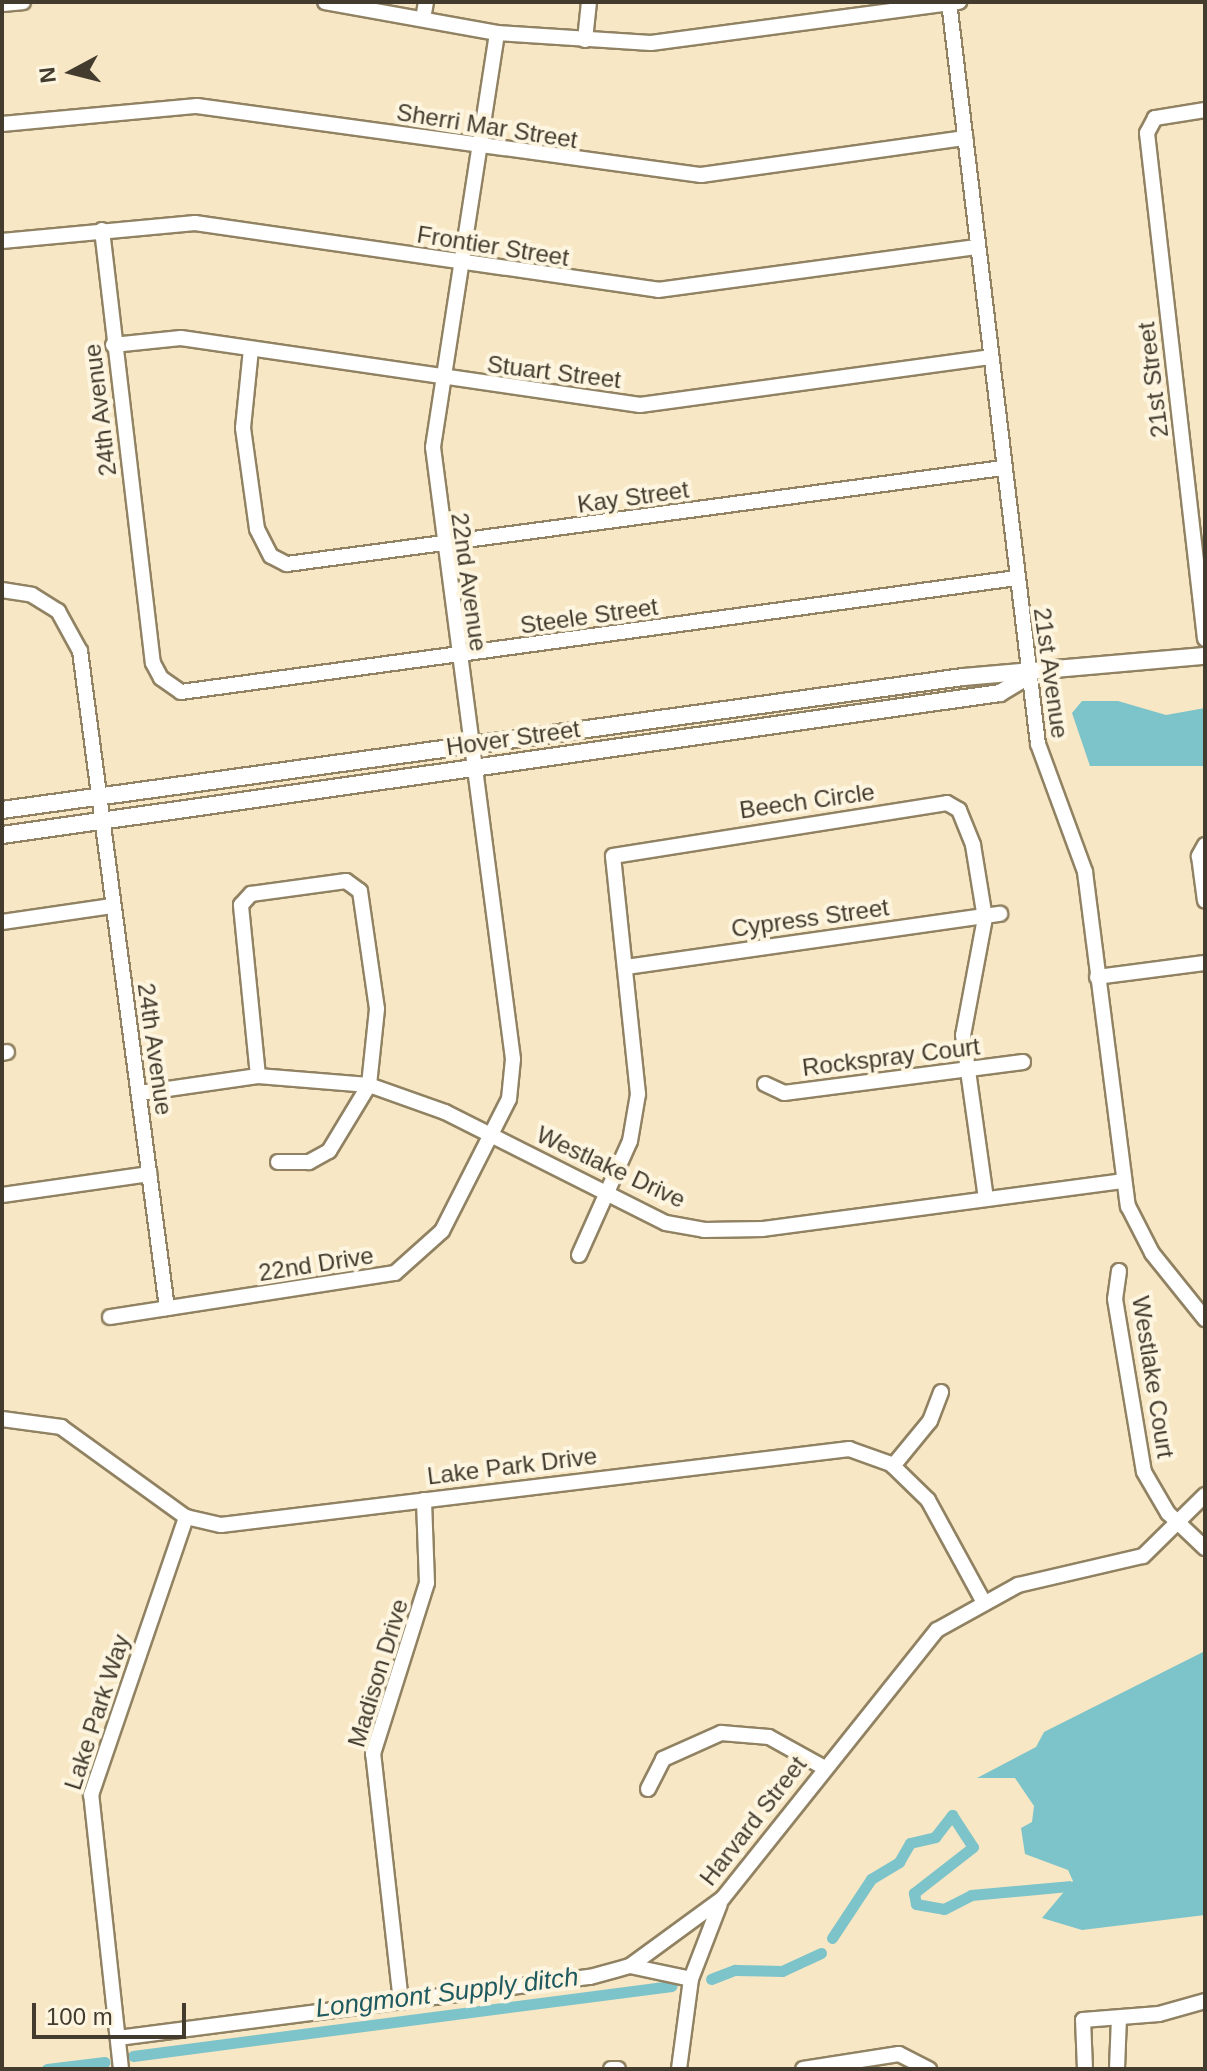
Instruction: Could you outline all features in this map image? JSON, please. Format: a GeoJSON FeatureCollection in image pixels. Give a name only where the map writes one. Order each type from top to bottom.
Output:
{"type":"FeatureCollection","features":[{"type":"Feature","properties":{"kind":"main road","name":"Hover Street"},"geometry":{"type":"LineString","coordinates":[[2,810],[995,673],[1027,677],[1205,656]]}},
{"type":"Feature","properties":{"kind":"main road","name":"Hover Street"},"geometry":{"type":"LineString","coordinates":[[2,835],[1000,693],[1027,677]]}},
{"type":"Feature","properties":{"kind":"street"},"geometry":{"type":"LineString","coordinates":[[2,4],[23,2]]}},
{"type":"Feature","properties":{"kind":"street"},"geometry":{"type":"LineString","coordinates":[[325,2],[497,33],[585,40],[706,38],[953,2]]}},
{"type":"Feature","properties":{"kind":"street"},"geometry":{"type":"LineString","coordinates":[[423,19],[426,2]]}},
{"type":"Feature","properties":{"kind":"street"},"geometry":{"type":"LineString","coordinates":[[585,40],[589,2]]}},
{"type":"Feature","properties":{"kind":"street","name":"21st Avenue"},"geometry":{"type":"LineString","coordinates":[[953,2],[965,138],[1027,677],[1044,767],[1082,857],[1123,1181],[1145,1242],[1205,1319]]}},
{"type":"Feature","properties":{"kind":"street","name":"22nd Avenue"},"geometry":{"type":"LineString","coordinates":[[493,1134],[509,1099],[513,1059],[471,768],[442,546],[433,447],[497,33]]}},
{"type":"Feature","properties":{"kind":"street","name":"Sherri Mar Street"},"geometry":{"type":"LineString","coordinates":[[2,124],[197,106],[701,175],[965,138]]}},
{"type":"Feature","properties":{"kind":"street","name":"21st Street"},"geometry":{"type":"LineString","coordinates":[[1205,110],[1155,118],[1147,133],[1205,639]]}},
{"type":"Feature","properties":{"kind":"street","name":"Frontier Street"},"geometry":{"type":"LineString","coordinates":[[2,241],[195,223],[624,288],[691,289],[978,247]]}},
{"type":"Feature","properties":{"kind":"street","name":"24th Avenue"},"geometry":{"type":"LineString","coordinates":[[102,230],[113,345],[163,686]]}},
{"type":"Feature","properties":{"kind":"street","name":"Stuart Street"},"geometry":{"type":"LineString","coordinates":[[113,345],[181,338],[443,380],[640,405],[990,357]]}},
{"type":"Feature","properties":{"kind":"street","name":"Kay Street"},"geometry":{"type":"LineString","coordinates":[[251,349],[243,428],[266,554],[299,566],[1003,468]]}},
{"type":"Feature","properties":{"kind":"street","name":"Steele Street"},"geometry":{"type":"LineString","coordinates":[[163,686],[188,693],[1016,578]]}},
{"type":"Feature","properties":{"kind":"street","name":"24th Avenue"},"geometry":{"type":"LineString","coordinates":[[2,590],[44,600],[69,626],[80,651],[100,821],[140,1093],[167,1308]]}},
{"type":"Feature","properties":{"kind":"street","name":"Beech Circle"},"geometry":{"type":"LineString","coordinates":[[579,1255],[609,1196],[638,1094],[626,967],[611,865],[619,850],[947,803],[959,810],[973,845],[985,918],[964,1017],[967,1069],[986,1198]]}},
{"type":"Feature","properties":{"kind":"street"},"geometry":{"type":"LineString","coordinates":[[1205,845],[1199,856],[1205,901]]}},
{"type":"Feature","properties":{"kind":"street"},"geometry":{"type":"LineString","coordinates":[[258,1076],[241,894],[358,879],[377,1009],[369,1085],[329,1151],[309,1162],[278,1162]]}},
{"type":"Feature","properties":{"kind":"street"},"geometry":{"type":"LineString","coordinates":[[2,922],[112,906]]}},
{"type":"Feature","properties":{"kind":"street","name":"Cypress Street"},"geometry":{"type":"LineString","coordinates":[[626,967],[1000,914]]}},
{"type":"Feature","properties":{"kind":"street"},"geometry":{"type":"LineString","coordinates":[[1097,977],[1205,963]]}},
{"type":"Feature","properties":{"kind":"street","name":"Rockspray Court"},"geometry":{"type":"LineString","coordinates":[[765,1084],[784,1093],[1023,1062]]}},
{"type":"Feature","properties":{"kind":"street","name":"Westlake Drive"},"geometry":{"type":"LineString","coordinates":[[140,1093],[258,1076],[369,1085],[493,1134],[666,1223],[734,1231],[1123,1181]]}},
{"type":"Feature","properties":{"kind":"street","name":"22nd Drive"},"geometry":{"type":"LineString","coordinates":[[110,1317],[395,1273],[442,1231],[493,1134]]}},
{"type":"Feature","properties":{"kind":"street"},"geometry":{"type":"LineString","coordinates":[[2,1195],[150,1174]]}},
{"type":"Feature","properties":{"kind":"street","name":"Westlake Court"},"geometry":{"type":"LineString","coordinates":[[1119,1271],[1115,1299],[1138,1449],[1156,1498],[1181,1526]]}},
{"type":"Feature","properties":{"kind":"street"},"geometry":{"type":"LineString","coordinates":[[893,1466],[930,1421],[941,1392]]}},
{"type":"Feature","properties":{"kind":"street"},"geometry":{"type":"LineString","coordinates":[[2,1419],[36,1420],[81,1437],[186,1517]]}},
{"type":"Feature","properties":{"kind":"street","name":"Lake Park Drive"},"geometry":{"type":"LineString","coordinates":[[186,1517],[245,1524],[839,1448],[893,1466],[928,1500],[982,1599]]}},
{"type":"Feature","properties":{"kind":"street"},"geometry":{"type":"LineString","coordinates":[[1205,1495],[1181,1526],[1205,1548]]}},
{"type":"Feature","properties":{"kind":"street","name":"Madison Drive"},"geometry":{"type":"LineString","coordinates":[[401,2002],[373,1754],[427,1583],[424,1500]]}},
{"type":"Feature","properties":{"kind":"street","name":"Lake Park Way"},"geometry":{"type":"LineString","coordinates":[[121,2069],[91,1795],[186,1517]]}},
{"type":"Feature","properties":{"kind":"street","name":"Harvard Street"},"geometry":{"type":"LineString","coordinates":[[118,2038],[401,2002],[630,1966],[723,1898],[911,1656],[982,1599],[1143,1556],[1181,1526]]}},
{"type":"Feature","properties":{"kind":"street"},"geometry":{"type":"LineString","coordinates":[[648,1789],[663,1759],[721,1733],[769,1737],[823,1767]]}},
{"type":"Feature","properties":{"kind":"street"},"geometry":{"type":"LineString","coordinates":[[679,2069],[691,1979],[723,1898]]}},
{"type":"Feature","properties":{"kind":"street"},"geometry":{"type":"LineString","coordinates":[[630,1966],[691,1979]]}},
{"type":"Feature","properties":{"kind":"street"},"geometry":{"type":"LineString","coordinates":[[1085,2069],[1083,2020],[1119,2018],[1205,2001]]}},
{"type":"Feature","properties":{"kind":"street"},"geometry":{"type":"LineString","coordinates":[[1117,2069],[1119,2018]]}},
{"type":"Feature","properties":{"kind":"street"},"geometry":{"type":"LineString","coordinates":[[803,2069],[899,2054],[929,2069]]}},
{"type":"Feature","properties":{"kind":"street"},"geometry":{"type":"LineString","coordinates":[[611,2069],[618,2069]]}},
{"type":"Feature","properties":{"kind":"water"},"geometry":{"type":"Polygon","coordinates":[[[1082,701],[1118,701],[1166,715],[1205,708],[1205,766],[1090,766],[1072,713],[1082,701]]]}},
{"type":"Feature","properties":{"kind":"water"},"geometry":{"type":"Polygon","coordinates":[[[1205,1651],[1205,1915],[1082,1930],[1042,1918],[1073,1881],[1068,1870],[1025,1854],[1021,1828],[1032,1822],[1034,1806],[1015,1778],[977,1778],[1036,1747],[1044,1732],[1205,1651]]]}},
{"type":"Feature","properties":{"kind":"waterway","name":"Longmont Supply ditch"},"geometry":{"type":"LineString","coordinates":[[832,1938],[871,1879],[899,1862],[910,1843],[935,1837],[952,1815],[973,1847],[914,1893],[916,1904],[944,1909],[971,1895],[1069,1886]]}},
{"type":"Feature","properties":{"kind":"waterway","name":"Longmont Supply ditch"},"geometry":{"type":"LineString","coordinates":[[711,1979],[735,1970],[782,1971],[821,1953]]}},
{"type":"Feature","properties":{"kind":"waterway","name":"Longmont Supply ditch"},"geometry":{"type":"LineString","coordinates":[[133,2056],[671,1986]]}},
{"type":"Feature","properties":{"kind":"waterway","name":"Longmont Supply ditch"},"geometry":{"type":"LineString","coordinates":[[47,2069],[105,2062]]}}]}
